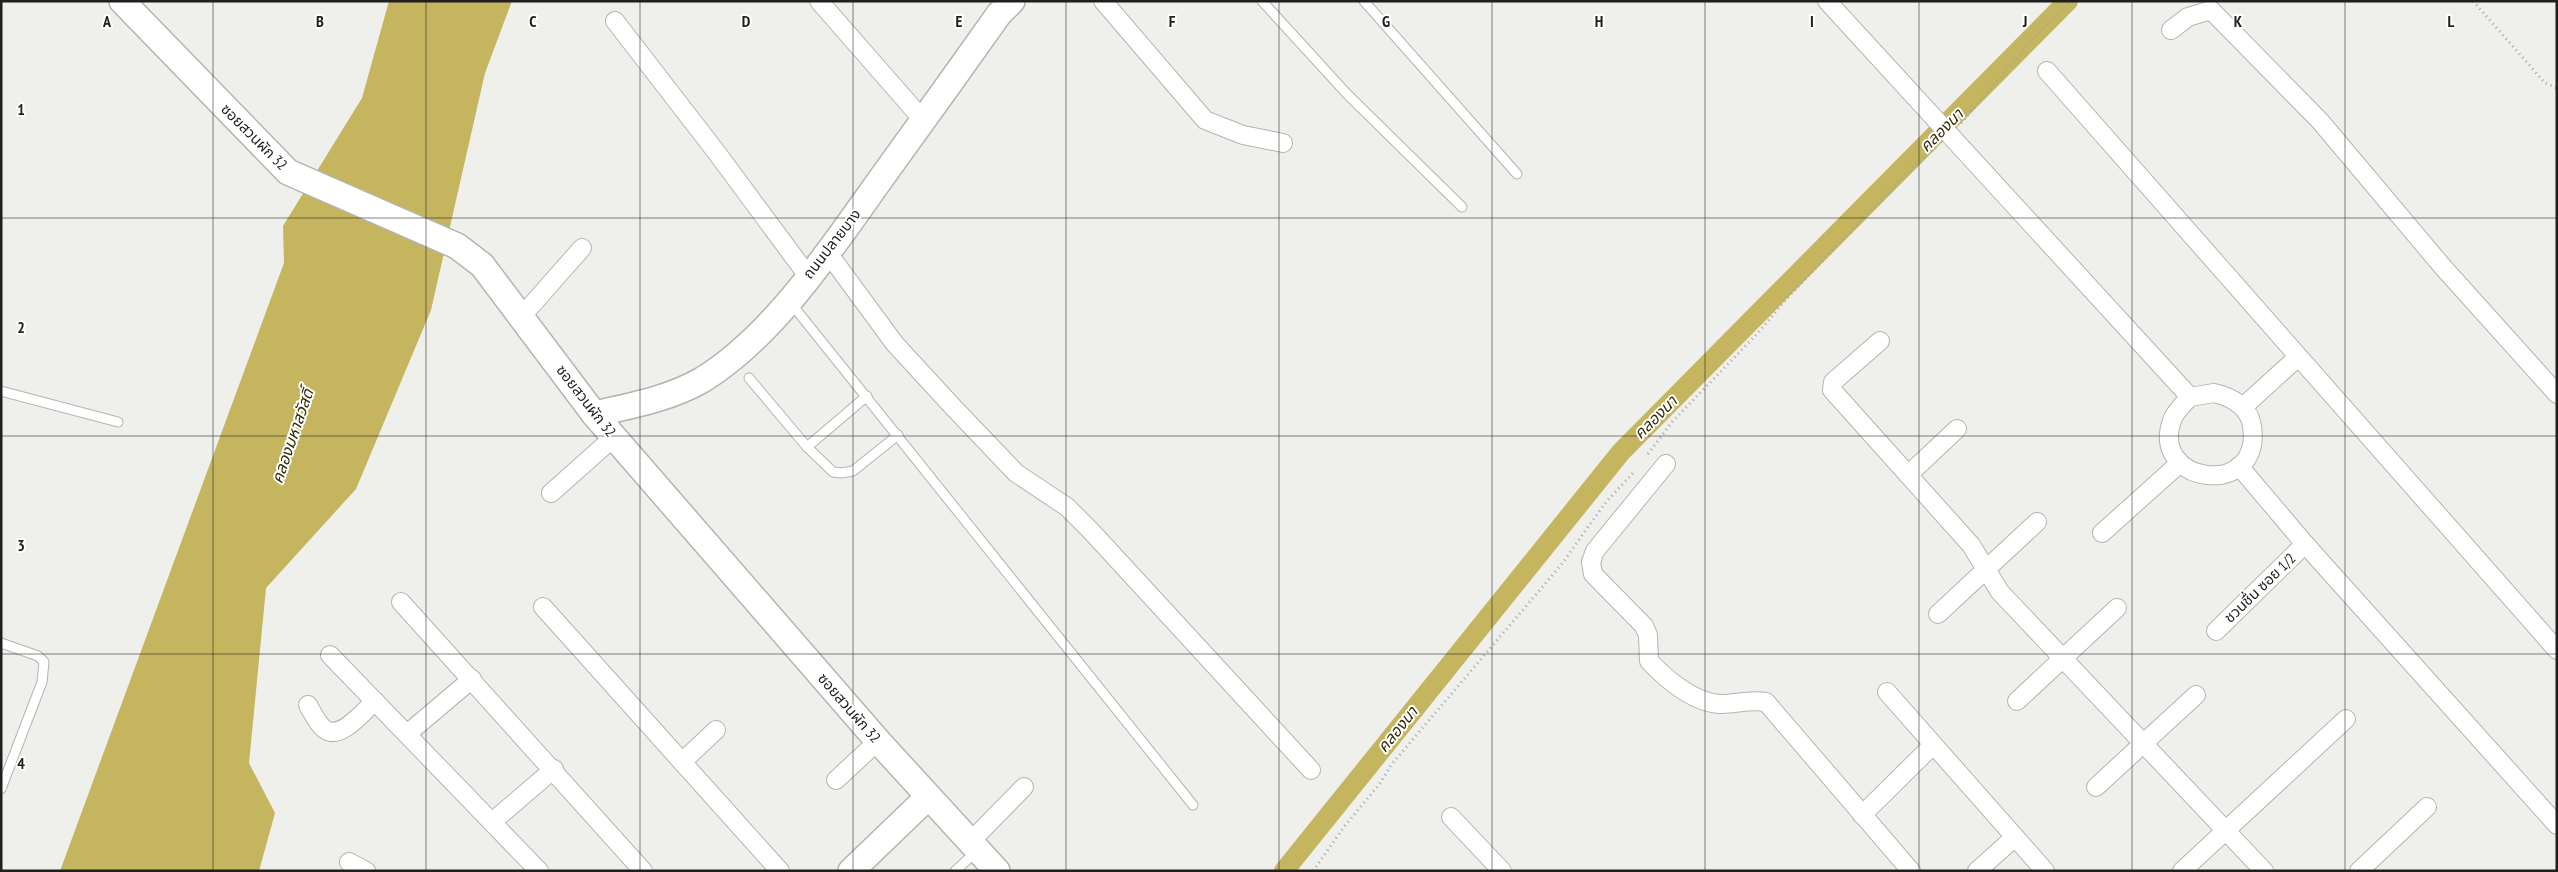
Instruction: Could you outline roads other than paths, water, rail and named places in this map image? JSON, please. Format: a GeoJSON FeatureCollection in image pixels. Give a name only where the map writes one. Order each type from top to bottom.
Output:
{"type":"FeatureCollection","features":[{"type":"Feature","properties":{"kind":"street","name":"ซอยสวนผัก 32"},"geometry":{"type":"LineString","coordinates":[[122,1],[288,172],[457,246],[482,265],[594,414],[878,741],[997,871]]}},
{"type":"Feature","properties":{"kind":"street"},"geometry":{"type":"LineString","coordinates":[[819,1],[923,120]]}},
{"type":"Feature","properties":{"kind":"street","name":"ถนนปลายบาง"},"geometry":{"type":"LineString","coordinates":[[594,414],[649,402],[701,380],[738,354],[828,253],[999,14],[1012,1]]}},
{"type":"Feature","properties":{"kind":"street"},"geometry":{"type":"LineString","coordinates":[[1103,1],[1205,120],[1243,135],[1283,143]]}},
{"type":"Feature","properties":{"kind":"street"},"geometry":{"type":"LineString","coordinates":[[1827,1],[2190,397]]}},
{"type":"Feature","properties":{"kind":"street"},"geometry":{"type":"LineString","coordinates":[[2171,30],[2188,17],[2212,10],[2320,121],[2442,266],[2557,394]]}},
{"type":"Feature","properties":{"kind":"street"},"geometry":{"type":"LineString","coordinates":[[615,21],[717,153],[808,276]]}},
{"type":"Feature","properties":{"kind":"street"},"geometry":{"type":"LineString","coordinates":[[2047,71],[2557,650]]}},
{"type":"Feature","properties":{"kind":"street"},"geometry":{"type":"LineString","coordinates":[[522,316],[582,248]]}},
{"type":"Feature","properties":{"kind":"street"},"geometry":{"type":"LineString","coordinates":[[828,253],[895,344],[953,407],[1016,473],[1067,507],[1091,531],[1141,583],[1208,659],[1311,770]]}},
{"type":"Feature","properties":{"kind":"street"},"geometry":{"type":"LineString","coordinates":[[1880,341],[1833,382],[1831,386],[1971,545],[2000,592],[2064,657],[2226,830],[2267,870]]}},
{"type":"Feature","properties":{"kind":"street"},"geometry":{"type":"LineString","coordinates":[[2243,407],[2298,357]]}},
{"type":"Feature","properties":{"kind":"street"},"geometry":{"type":"LineString","coordinates":[[2214,393],[2230,396],[2243,407],[2251,421],[2253,437],[2249,453],[2239,466],[2225,475],[2209,477],[2193,473],[2180,463],[2171,449],[2169,433],[2173,417],[2190,397],[2214,393]]}},
{"type":"Feature","properties":{"kind":"street"},"geometry":{"type":"LineString","coordinates":[[1908,474],[1957,429]]}},
{"type":"Feature","properties":{"kind":"street"},"geometry":{"type":"LineString","coordinates":[[551,493],[614,437]]}},
{"type":"Feature","properties":{"kind":"street"},"geometry":{"type":"LineString","coordinates":[[2102,533],[2180,463]]}},
{"type":"Feature","properties":{"kind":"street"},"geometry":{"type":"LineString","coordinates":[[1666,464],[1595,551],[1591,562],[1593,574],[1644,626],[1648,635],[1649,661],[1662,675],[1697,698],[1719,704],[1750,700],[1766,702],[1911,871]]}},
{"type":"Feature","properties":{"kind":"street"},"geometry":{"type":"LineString","coordinates":[[2239,466],[2305,544],[2557,825]]}},
{"type":"Feature","properties":{"kind":"street"},"geometry":{"type":"LineString","coordinates":[[1938,614],[2038,522]]}},
{"type":"Feature","properties":{"kind":"street","name":"ชวนชื่น ซอย 1/2"},"geometry":{"type":"LineString","coordinates":[[2216,632],[2305,544]]}},
{"type":"Feature","properties":{"kind":"street"},"geometry":{"type":"LineString","coordinates":[[401,602],[554,769],[643,871]]}},
{"type":"Feature","properties":{"kind":"street"},"geometry":{"type":"LineString","coordinates":[[543,607],[780,871]]}},
{"type":"Feature","properties":{"kind":"street"},"geometry":{"type":"LineString","coordinates":[[2017,701],[2117,608]]}},
{"type":"Feature","properties":{"kind":"street"},"geometry":{"type":"LineString","coordinates":[[330,655],[538,871]]}},
{"type":"Feature","properties":{"kind":"street"},"geometry":{"type":"LineString","coordinates":[[406,734],[472,679]]}},
{"type":"Feature","properties":{"kind":"street"},"geometry":{"type":"LineString","coordinates":[[1886,692],[2045,871]]}},
{"type":"Feature","properties":{"kind":"street"},"geometry":{"type":"LineString","coordinates":[[2096,787],[2196,695]]}},
{"type":"Feature","properties":{"kind":"street"},"geometry":{"type":"LineString","coordinates":[[308,705],[323,728],[332,732],[347,726],[375,701]]}},
{"type":"Feature","properties":{"kind":"street"},"geometry":{"type":"LineString","coordinates":[[2182,871],[2346,719]]}},
{"type":"Feature","properties":{"kind":"street"},"geometry":{"type":"LineString","coordinates":[[682,762],[716,730]]}},
{"type":"Feature","properties":{"kind":"street"},"geometry":{"type":"LineString","coordinates":[[836,780],[878,741]]}},
{"type":"Feature","properties":{"kind":"street"},"geometry":{"type":"LineString","coordinates":[[1862,815],[1934,745]]}},
{"type":"Feature","properties":{"kind":"street"},"geometry":{"type":"LineString","coordinates":[[492,822],[554,769]]}},
{"type":"Feature","properties":{"kind":"street"},"geometry":{"type":"LineString","coordinates":[[974,846],[1024,787]]}},
{"type":"Feature","properties":{"kind":"street"},"geometry":{"type":"LineString","coordinates":[[851,871],[928,797]]}},
{"type":"Feature","properties":{"kind":"street"},"geometry":{"type":"LineString","coordinates":[[2359,871],[2427,807]]}},
{"type":"Feature","properties":{"kind":"street"},"geometry":{"type":"LineString","coordinates":[[1451,817],[1502,871]]}},
{"type":"Feature","properties":{"kind":"street"},"geometry":{"type":"LineString","coordinates":[[1977,871],[2015,837]]}},
{"type":"Feature","properties":{"kind":"street"},"geometry":{"type":"LineString","coordinates":[[349,862],[366,871]]}},
{"type":"Feature","properties":{"kind":"lane"},"geometry":{"type":"LineString","coordinates":[[1262,1],[1347,94],[1462,207]]}},
{"type":"Feature","properties":{"kind":"lane"},"geometry":{"type":"LineString","coordinates":[[1364,1],[1517,174]]}},
{"type":"Feature","properties":{"kind":"lane"},"geometry":{"type":"LineString","coordinates":[[788,300],[867,396],[1193,805]]}},
{"type":"Feature","properties":{"kind":"lane"},"geometry":{"type":"LineString","coordinates":[[749,378],[807,447],[833,472],[853,471],[898,435]]}},
{"type":"Feature","properties":{"kind":"lane"},"geometry":{"type":"LineString","coordinates":[[1,391],[118,422]]}},
{"type":"Feature","properties":{"kind":"lane"},"geometry":{"type":"LineString","coordinates":[[807,447],[867,396]]}},
{"type":"Feature","properties":{"kind":"lane"},"geometry":{"type":"LineString","coordinates":[[1,643],[38,656],[44,662],[42,682],[1,789]]}},
{"type":"Feature","properties":{"kind":"lane"},"geometry":{"type":"LineString","coordinates":[[955,871],[974,846]]}},
{"type":"Feature","properties":{"kind":"water","name":"คลองมหาสวัสดิ์"},"geometry":{"type":"Polygon","coordinates":[[[389,1],[512,1],[485,73],[431,310],[356,489],[266,588],[249,763],[275,813],[259,871],[60,871],[284,263],[283,226],[362,98],[389,1]]]}},
{"type":"Feature","properties":{"kind":"waterway","name":"คลองนา"},"geometry":{"type":"LineString","coordinates":[[1284,871],[1621,452],[2068,1]]}}]}
